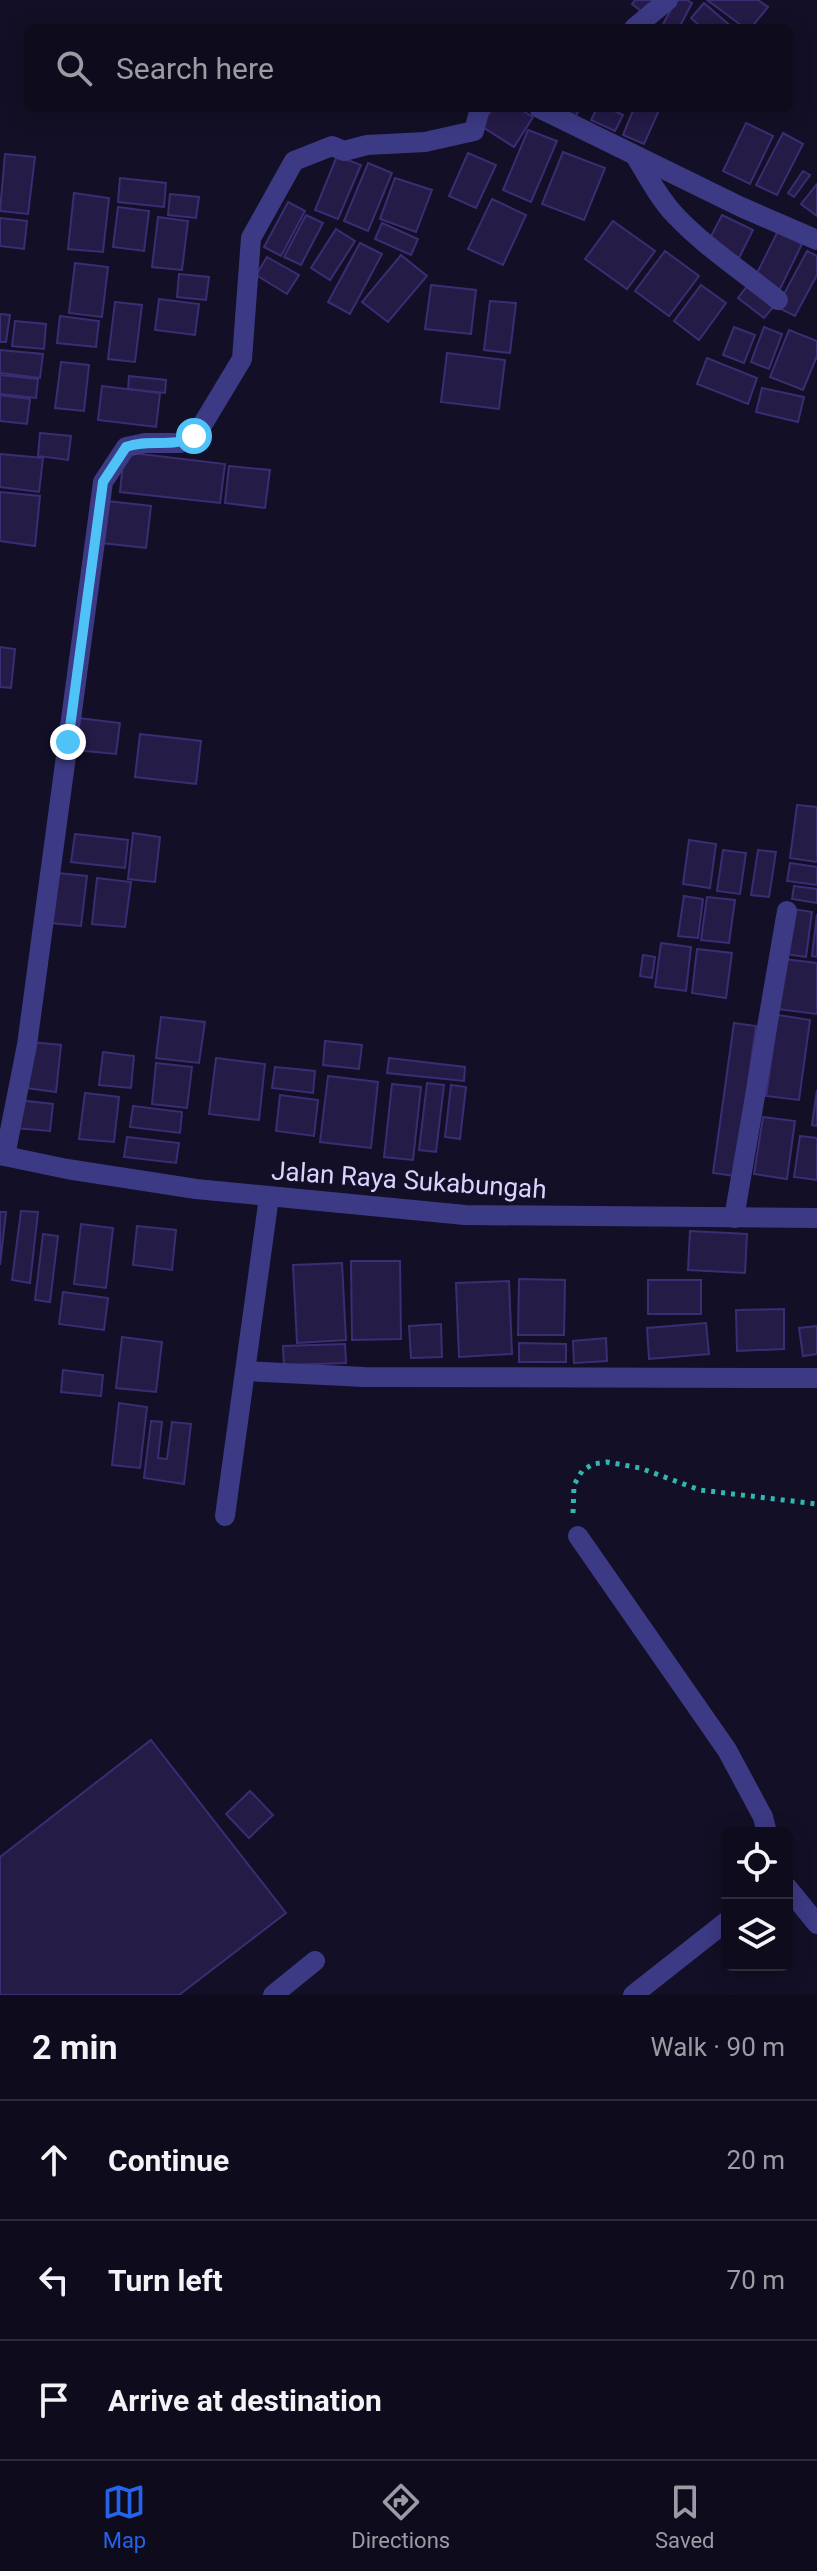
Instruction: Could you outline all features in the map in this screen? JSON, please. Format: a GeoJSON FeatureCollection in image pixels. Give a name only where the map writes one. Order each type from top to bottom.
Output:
{"type":"FeatureCollection","features":[{"type":"Feature","properties":{"kind":"street"},"geometry":{"type":"LineString","coordinates":[[639,24],[668,0]]}},
{"type":"Feature","properties":{"kind":"street"},"geometry":{"type":"LineString","coordinates":[[2,1156],[27,1045],[103,482],[126,447],[145,443],[180,443],[194,436],[242,359],[251,238],[294,161],[332,146],[344,151],[367,145],[425,142],[474,131],[479,112]]}},
{"type":"Feature","properties":{"kind":"street"},"geometry":{"type":"LineString","coordinates":[[547,112],[741,207],[817,240]]}},
{"type":"Feature","properties":{"kind":"street"},"geometry":{"type":"LineString","coordinates":[[636,157],[674,215],[697,237],[778,300]]}},
{"type":"Feature","properties":{"kind":"street"},"geometry":{"type":"LineString","coordinates":[[734,1218],[787,911]]}},
{"type":"Feature","properties":{"kind":"street","name":"Jalan Raya Sukabungah"},"geometry":{"type":"LineString","coordinates":[[2,1156],[153,1183],[465,1215],[817,1218]]}},
{"type":"Feature","properties":{"kind":"street"},"geometry":{"type":"LineString","coordinates":[[225,1516],[269,1197]]}},
{"type":"Feature","properties":{"kind":"street"},"geometry":{"type":"LineString","coordinates":[[246,1371],[364,1377],[817,1378]]}},
{"type":"Feature","properties":{"kind":"street"},"geometry":{"type":"LineString","coordinates":[[578,1536],[727,1750],[766,1827]]}},
{"type":"Feature","properties":{"kind":"street"},"geometry":{"type":"LineString","coordinates":[[793,1894],[817,1924]]}},
{"type":"Feature","properties":{"kind":"street"},"geometry":{"type":"LineString","coordinates":[[633,1995],[721,1926]]}},
{"type":"Feature","properties":{"kind":"street"},"geometry":{"type":"LineString","coordinates":[[273,1995],[315,1961]]}},
{"type":"Feature","properties":{"kind":"path"},"geometry":{"type":"LineString","coordinates":[[578,1536],[573,1513],[574,1485],[582,1471],[593,1464],[607,1462],[640,1468],[700,1490],[817,1504]]}},
{"type":"Feature","properties":{"kind":"building"},"geometry":{"type":"Polygon","coordinates":[[[635,0],[657,0],[646,15],[632,4],[635,0]]]}},
{"type":"Feature","properties":{"kind":"building"},"geometry":{"type":"Polygon","coordinates":[[[676,0],[692,3],[681,24],[663,24],[676,0]]]}},
{"type":"Feature","properties":{"kind":"building"},"geometry":{"type":"Polygon","coordinates":[[[707,0],[758,0],[768,7],[754,24],[740,24],[707,0]]]}},
{"type":"Feature","properties":{"kind":"building"},"geometry":{"type":"Polygon","coordinates":[[[704,3],[728,24],[698,24],[691,18],[704,3]]]}},
{"type":"Feature","properties":{"kind":"building"},"geometry":{"type":"Polygon","coordinates":[[[490,112],[525,112],[533,117],[514,147],[481,126],[490,112]]]}},
{"type":"Feature","properties":{"kind":"building"},"geometry":{"type":"Polygon","coordinates":[[[561,112],[578,112],[575,118],[561,112]]]}},
{"type":"Feature","properties":{"kind":"building"},"geometry":{"type":"Polygon","coordinates":[[[595,112],[623,115],[615,131],[591,120],[595,112]]]}},
{"type":"Feature","properties":{"kind":"building"},"geometry":{"type":"Polygon","coordinates":[[[632,112],[658,112],[644,144],[623,135],[632,112]]]}},
{"type":"Feature","properties":{"kind":"building"},"geometry":{"type":"Polygon","coordinates":[[[746,123],[773,136],[750,184],[723,171],[746,123]]]}},
{"type":"Feature","properties":{"kind":"building"},"geometry":{"type":"Polygon","coordinates":[[[528,130],[557,141],[531,202],[503,190],[528,130]]]}},
{"type":"Feature","properties":{"kind":"building"},"geometry":{"type":"Polygon","coordinates":[[[783,133],[803,144],[777,195],[756,185],[783,133]]]}},
{"type":"Feature","properties":{"kind":"building"},"geometry":{"type":"Polygon","coordinates":[[[563,152],[605,168],[584,220],[542,204],[563,152]]]}},
{"type":"Feature","properties":{"kind":"building"},"geometry":{"type":"Polygon","coordinates":[[[468,153],[496,165],[476,208],[449,196],[468,153]]]}},
{"type":"Feature","properties":{"kind":"building"},"geometry":{"type":"Polygon","coordinates":[[[5,154],[35,157],[28,214],[0,211],[5,154]]]}},
{"type":"Feature","properties":{"kind":"building"},"geometry":{"type":"Polygon","coordinates":[[[337,156],[361,165],[338,219],[315,210],[337,156]]]}},
{"type":"Feature","properties":{"kind":"building"},"geometry":{"type":"Polygon","coordinates":[[[368,163],[392,173],[368,231],[344,221],[368,163]]]}},
{"type":"Feature","properties":{"kind":"building"},"geometry":{"type":"Polygon","coordinates":[[[803,171],[810,175],[794,197],[788,193],[803,171]]]}},
{"type":"Feature","properties":{"kind":"building"},"geometry":{"type":"Polygon","coordinates":[[[120,178],[166,183],[164,207],[118,202],[120,178]]]}},
{"type":"Feature","properties":{"kind":"building"},"geometry":{"type":"Polygon","coordinates":[[[395,178],[432,190],[416,232],[380,219],[395,178]]]}},
{"type":"Feature","properties":{"kind":"building"},"geometry":{"type":"Polygon","coordinates":[[[817,184],[817,216],[801,204],[817,184]]]}},
{"type":"Feature","properties":{"kind":"building"},"geometry":{"type":"Polygon","coordinates":[[[74,193],[109,198],[103,252],[68,249],[74,193]]]}},
{"type":"Feature","properties":{"kind":"building"},"geometry":{"type":"Polygon","coordinates":[[[170,194],[199,197],[196,218],[168,215],[170,194]]]}},
{"type":"Feature","properties":{"kind":"building"},"geometry":{"type":"Polygon","coordinates":[[[492,199],[526,215],[503,265],[468,249],[492,199]]]}},
{"type":"Feature","properties":{"kind":"building"},"geometry":{"type":"Polygon","coordinates":[[[288,202],[305,211],[281,256],[264,247],[288,202]]]}},
{"type":"Feature","properties":{"kind":"building"},"geometry":{"type":"Polygon","coordinates":[[[118,207],[149,211],[144,251],[113,247],[118,207]]]}},
{"type":"Feature","properties":{"kind":"building"},"geometry":{"type":"Polygon","coordinates":[[[306,215],[323,223],[301,265],[284,257],[306,215]]]}},
{"type":"Feature","properties":{"kind":"building"},"geometry":{"type":"Polygon","coordinates":[[[722,215],[753,230],[739,258],[708,242],[722,215]]]}},
{"type":"Feature","properties":{"kind":"building"},"geometry":{"type":"Polygon","coordinates":[[[158,217],[188,221],[182,270],[152,267],[158,217]]]}},
{"type":"Feature","properties":{"kind":"building"},"geometry":{"type":"Polygon","coordinates":[[[0,218],[27,221],[24,249],[0,246],[0,218]]]}},
{"type":"Feature","properties":{"kind":"building"},"geometry":{"type":"Polygon","coordinates":[[[613,221],[655,251],[627,289],[585,259],[613,221]]]}},
{"type":"Feature","properties":{"kind":"building"},"geometry":{"type":"Polygon","coordinates":[[[382,223],[418,239],[411,255],[375,239],[382,223]]]}},
{"type":"Feature","properties":{"kind":"building"},"geometry":{"type":"Polygon","coordinates":[[[336,229],[355,241],[330,280],[311,268],[336,229]]]}},
{"type":"Feature","properties":{"kind":"building"},"geometry":{"type":"Polygon","coordinates":[[[778,231],[802,244],[779,291],[754,279],[778,231]]]}},
{"type":"Feature","properties":{"kind":"building"},"geometry":{"type":"Polygon","coordinates":[[[360,243],[382,254],[350,314],[328,302],[360,243]]]}},
{"type":"Feature","properties":{"kind":"building"},"geometry":{"type":"Polygon","coordinates":[[[665,251],[699,276],[669,316],[635,291],[665,251]]]}},
{"type":"Feature","properties":{"kind":"building"},"geometry":{"type":"Polygon","coordinates":[[[807,251],[817,256],[817,275],[795,316],[777,307],[807,251]]]}},
{"type":"Feature","properties":{"kind":"building"},"geometry":{"type":"Polygon","coordinates":[[[401,255],[427,276],[388,322],[362,302],[401,255]]]}},
{"type":"Feature","properties":{"kind":"building"},"geometry":{"type":"Polygon","coordinates":[[[267,257],[299,275],[287,294],[256,275],[267,257]]]}},
{"type":"Feature","properties":{"kind":"building"},"geometry":{"type":"Polygon","coordinates":[[[75,263],[108,267],[102,317],[69,313],[75,263]]]}},
{"type":"Feature","properties":{"kind":"building"},"geometry":{"type":"Polygon","coordinates":[[[179,274],[209,277],[206,300],[177,297],[179,274]]]}},
{"type":"Feature","properties":{"kind":"building"},"geometry":{"type":"Polygon","coordinates":[[[431,285],[476,290],[471,334],[425,329],[431,285]]]}},
{"type":"Feature","properties":{"kind":"building"},"geometry":{"type":"Polygon","coordinates":[[[701,285],[726,303],[699,340],[674,321],[701,285]]]}},
{"type":"Feature","properties":{"kind":"building"},"geometry":{"type":"Polygon","coordinates":[[[748,285],[775,305],[764,318],[738,298],[748,285]]]}},
{"type":"Feature","properties":{"kind":"building"},"geometry":{"type":"Polygon","coordinates":[[[159,299],[199,304],[195,335],[155,330],[159,299]]]}},
{"type":"Feature","properties":{"kind":"building"},"geometry":{"type":"Polygon","coordinates":[[[490,301],[516,303],[510,353],[484,350],[490,301]]]}},
{"type":"Feature","properties":{"kind":"building"},"geometry":{"type":"Polygon","coordinates":[[[115,302],[142,305],[135,362],[108,359],[115,302]]]}},
{"type":"Feature","properties":{"kind":"building"},"geometry":{"type":"Polygon","coordinates":[[[0,314],[10,315],[6,342],[0,342],[0,314]]]}},
{"type":"Feature","properties":{"kind":"building"},"geometry":{"type":"Polygon","coordinates":[[[60,316],[99,321],[96,347],[57,343],[60,316]]]}},
{"type":"Feature","properties":{"kind":"building"},"geometry":{"type":"Polygon","coordinates":[[[15,321],[46,324],[44,349],[12,346],[15,321]]]}},
{"type":"Feature","properties":{"kind":"building"},"geometry":{"type":"Polygon","coordinates":[[[734,327],[755,335],[744,363],[723,355],[734,327]]]}},
{"type":"Feature","properties":{"kind":"building"},"geometry":{"type":"Polygon","coordinates":[[[764,327],[782,334],[769,369],[751,362],[764,327]]]}},
{"type":"Feature","properties":{"kind":"building"},"geometry":{"type":"Polygon","coordinates":[[[789,330],[817,341],[817,356],[803,390],[770,377],[789,330]]]}},
{"type":"Feature","properties":{"kind":"building"},"geometry":{"type":"Polygon","coordinates":[[[0,350],[43,354],[40,378],[0,373],[0,350]]]}},
{"type":"Feature","properties":{"kind":"building"},"geometry":{"type":"Polygon","coordinates":[[[447,353],[505,360],[499,409],[441,402],[447,353]]]}},
{"type":"Feature","properties":{"kind":"building"},"geometry":{"type":"Polygon","coordinates":[[[707,358],[757,378],[748,404],[697,384],[707,358]]]}},
{"type":"Feature","properties":{"kind":"building"},"geometry":{"type":"Polygon","coordinates":[[[61,362],[89,365],[84,411],[55,408],[61,362]]]}},
{"type":"Feature","properties":{"kind":"building"},"geometry":{"type":"Polygon","coordinates":[[[0,375],[38,379],[36,398],[0,394],[0,375]]]}},
{"type":"Feature","properties":{"kind":"building"},"geometry":{"type":"Polygon","coordinates":[[[129,376],[166,380],[165,393],[128,389],[129,376]]]}},
{"type":"Feature","properties":{"kind":"building"},"geometry":{"type":"Polygon","coordinates":[[[102,386],[160,393],[156,427],[98,420],[102,386]]]}},
{"type":"Feature","properties":{"kind":"building"},"geometry":{"type":"Polygon","coordinates":[[[762,388],[804,397],[798,422],[756,412],[762,388]]]}},
{"type":"Feature","properties":{"kind":"building"},"geometry":{"type":"Polygon","coordinates":[[[0,395],[30,399],[27,424],[0,421],[0,395]]]}},
{"type":"Feature","properties":{"kind":"building"},"geometry":{"type":"Polygon","coordinates":[[[40,433],[71,436],[68,460],[38,456],[40,433]]]}},
{"type":"Feature","properties":{"kind":"building"},"geometry":{"type":"Polygon","coordinates":[[[124,452],[225,464],[220,503],[120,492],[124,452]]]}},
{"type":"Feature","properties":{"kind":"building"},"geometry":{"type":"Polygon","coordinates":[[[0,454],[43,458],[39,492],[0,487],[0,454]]]}},
{"type":"Feature","properties":{"kind":"building"},"geometry":{"type":"Polygon","coordinates":[[[229,466],[270,470],[265,508],[225,503],[229,466]]]}},
{"type":"Feature","properties":{"kind":"building"},"geometry":{"type":"Polygon","coordinates":[[[0,492],[40,496],[35,546],[0,541],[0,492]]]}},
{"type":"Feature","properties":{"kind":"building"},"geometry":{"type":"Polygon","coordinates":[[[107,501],[151,506],[146,548],[102,543],[107,501]]]}},
{"type":"Feature","properties":{"kind":"building"},"geometry":{"type":"Polygon","coordinates":[[[0,647],[15,649],[11,688],[0,687],[0,647]]]}},
{"type":"Feature","properties":{"kind":"building"},"geometry":{"type":"Polygon","coordinates":[[[79,718],[120,723],[116,754],[75,750],[79,718]]]}},
{"type":"Feature","properties":{"kind":"building"},"geometry":{"type":"Polygon","coordinates":[[[140,734],[201,741],[196,784],[135,777],[140,734]]]}},
{"type":"Feature","properties":{"kind":"building"},"geometry":{"type":"Polygon","coordinates":[[[797,805],[817,807],[817,862],[790,858],[797,805]]]}},
{"type":"Feature","properties":{"kind":"building"},"geometry":{"type":"Polygon","coordinates":[[[133,833],[160,837],[155,882],[128,879],[133,833]]]}},
{"type":"Feature","properties":{"kind":"building"},"geometry":{"type":"Polygon","coordinates":[[[75,834],[128,840],[125,868],[71,862],[75,834]]]}},
{"type":"Feature","properties":{"kind":"building"},"geometry":{"type":"Polygon","coordinates":[[[689,840],[716,844],[710,888],[683,884],[689,840]]]}},
{"type":"Feature","properties":{"kind":"building"},"geometry":{"type":"Polygon","coordinates":[[[723,850],[746,853],[740,894],[717,891],[723,850]]]}},
{"type":"Feature","properties":{"kind":"building"},"geometry":{"type":"Polygon","coordinates":[[[758,850],[776,852],[769,897],[751,895],[758,850]]]}},
{"type":"Feature","properties":{"kind":"building"},"geometry":{"type":"Polygon","coordinates":[[[790,863],[817,867],[817,885],[787,881],[790,863]]]}},
{"type":"Feature","properties":{"kind":"building"},"geometry":{"type":"Polygon","coordinates":[[[57,873],[87,876],[81,926],[51,923],[57,873]]]}},
{"type":"Feature","properties":{"kind":"building"},"geometry":{"type":"Polygon","coordinates":[[[97,878],[131,882],[125,927],[92,924],[97,878]]]}},
{"type":"Feature","properties":{"kind":"building"},"geometry":{"type":"Polygon","coordinates":[[[794,886],[817,889],[817,903],[792,899],[794,886]]]}},
{"type":"Feature","properties":{"kind":"building"},"geometry":{"type":"Polygon","coordinates":[[[684,896],[703,899],[698,938],[678,936],[684,896]]]}},
{"type":"Feature","properties":{"kind":"building"},"geometry":{"type":"Polygon","coordinates":[[[707,897],[735,900],[729,943],[701,940],[707,897]]]}},
{"type":"Feature","properties":{"kind":"building"},"geometry":{"type":"Polygon","coordinates":[[[793,909],[812,912],[806,957],[786,954],[793,909]]]}},
{"type":"Feature","properties":{"kind":"building"},"geometry":{"type":"Polygon","coordinates":[[[817,914],[817,957],[812,956],[817,914]]]}},
{"type":"Feature","properties":{"kind":"building"},"geometry":{"type":"Polygon","coordinates":[[[661,943],[691,947],[686,991],[655,987],[661,943]]]}},
{"type":"Feature","properties":{"kind":"building"},"geometry":{"type":"Polygon","coordinates":[[[697,949],[732,953],[726,998],[692,993],[697,949]]]}},
{"type":"Feature","properties":{"kind":"building"},"geometry":{"type":"Polygon","coordinates":[[[643,955],[655,957],[652,978],[640,976],[643,955]]]}},
{"type":"Feature","properties":{"kind":"building"},"geometry":{"type":"Polygon","coordinates":[[[784,959],[817,963],[817,1014],[777,1009],[784,959]]]}},
{"type":"Feature","properties":{"kind":"building"},"geometry":{"type":"Polygon","coordinates":[[[778,1015],[810,1020],[799,1100],[766,1096],[778,1015]]]}},
{"type":"Feature","properties":{"kind":"building"},"geometry":{"type":"Polygon","coordinates":[[[161,1017],[205,1022],[199,1063],[156,1058],[161,1017]]]}},
{"type":"Feature","properties":{"kind":"building"},"geometry":{"type":"Polygon","coordinates":[[[734,1023],[756,1026],[735,1176],[713,1173],[734,1023]]]}},
{"type":"Feature","properties":{"kind":"building"},"geometry":{"type":"Polygon","coordinates":[[[325,1041],[362,1045],[359,1069],[323,1065],[325,1041]]]}},
{"type":"Feature","properties":{"kind":"building"},"geometry":{"type":"Polygon","coordinates":[[[31,1042],[61,1045],[56,1092],[26,1088],[31,1042]]]}},
{"type":"Feature","properties":{"kind":"building"},"geometry":{"type":"Polygon","coordinates":[[[103,1052],[134,1056],[131,1088],[99,1085],[103,1052]]]}},
{"type":"Feature","properties":{"kind":"building"},"geometry":{"type":"Polygon","coordinates":[[[216,1058],[265,1064],[259,1120],[209,1114],[216,1058]]]}},
{"type":"Feature","properties":{"kind":"building"},"geometry":{"type":"Polygon","coordinates":[[[389,1058],[465,1067],[464,1081],[387,1073],[389,1058]]]}},
{"type":"Feature","properties":{"kind":"building"},"geometry":{"type":"Polygon","coordinates":[[[156,1063],[192,1067],[187,1108],[152,1104],[156,1063]]]}},
{"type":"Feature","properties":{"kind":"building"},"geometry":{"type":"Polygon","coordinates":[[[275,1067],[315,1071],[313,1093],[272,1088],[275,1067]]]}},
{"type":"Feature","properties":{"kind":"building"},"geometry":{"type":"Polygon","coordinates":[[[328,1076],[378,1082],[371,1148],[320,1142],[328,1076]]]}},
{"type":"Feature","properties":{"kind":"building"},"geometry":{"type":"Polygon","coordinates":[[[427,1083],[444,1085],[436,1152],[419,1150],[427,1083]]]}},
{"type":"Feature","properties":{"kind":"building"},"geometry":{"type":"Polygon","coordinates":[[[392,1084],[421,1087],[413,1160],[384,1157],[392,1084]]]}},
{"type":"Feature","properties":{"kind":"building"},"geometry":{"type":"Polygon","coordinates":[[[451,1085],[466,1087],[460,1139],[445,1137],[451,1085]]]}},
{"type":"Feature","properties":{"kind":"building"},"geometry":{"type":"Polygon","coordinates":[[[817,1090],[817,1126],[812,1125],[817,1090]]]}},
{"type":"Feature","properties":{"kind":"building"},"geometry":{"type":"Polygon","coordinates":[[[85,1093],[119,1097],[114,1142],[79,1139],[85,1093]]]}},
{"type":"Feature","properties":{"kind":"building"},"geometry":{"type":"Polygon","coordinates":[[[280,1095],[318,1100],[314,1136],[276,1131],[280,1095]]]}},
{"type":"Feature","properties":{"kind":"building"},"geometry":{"type":"Polygon","coordinates":[[[18,1100],[53,1104],[50,1131],[15,1128],[18,1100]]]}},
{"type":"Feature","properties":{"kind":"building"},"geometry":{"type":"Polygon","coordinates":[[[133,1106],[182,1112],[180,1133],[130,1127],[133,1106]]]}},
{"type":"Feature","properties":{"kind":"building"},"geometry":{"type":"Polygon","coordinates":[[[763,1117],[795,1121],[787,1179],[754,1174],[763,1117]]]}},
{"type":"Feature","properties":{"kind":"building"},"geometry":{"type":"Polygon","coordinates":[[[800,1136],[817,1138],[817,1180],[794,1177],[800,1136]]]}},
{"type":"Feature","properties":{"kind":"building"},"geometry":{"type":"Polygon","coordinates":[[[127,1137],[179,1143],[176,1163],[124,1157],[127,1137]]]}},
{"type":"Feature","properties":{"kind":"building"},"geometry":{"type":"Polygon","coordinates":[[[21,1211],[38,1212],[30,1283],[12,1280],[21,1211]]]}},
{"type":"Feature","properties":{"kind":"building"},"geometry":{"type":"Polygon","coordinates":[[[0,1212],[6,1212],[0,1265],[0,1212]]]}},
{"type":"Feature","properties":{"kind":"building"},"geometry":{"type":"Polygon","coordinates":[[[81,1224],[113,1228],[106,1288],[74,1284],[81,1224]]]}},
{"type":"Feature","properties":{"kind":"building"},"geometry":{"type":"Polygon","coordinates":[[[137,1226],[176,1230],[172,1270],[133,1265],[137,1226]]]}},
{"type":"Feature","properties":{"kind":"building"},"geometry":{"type":"Polygon","coordinates":[[[690,1231],[747,1234],[745,1273],[688,1270],[690,1231]]]}},
{"type":"Feature","properties":{"kind":"building"},"geometry":{"type":"Polygon","coordinates":[[[43,1234],[58,1236],[50,1302],[35,1300],[43,1234]]]}},
{"type":"Feature","properties":{"kind":"building"},"geometry":{"type":"Polygon","coordinates":[[[351,1261],[400,1261],[401,1339],[352,1340],[351,1261]]]}},
{"type":"Feature","properties":{"kind":"building"},"geometry":{"type":"Polygon","coordinates":[[[342,1263],[346,1340],[297,1343],[293,1265],[342,1263]]]}},
{"type":"Feature","properties":{"kind":"building"},"geometry":{"type":"Polygon","coordinates":[[[519,1279],[565,1280],[564,1335],[518,1335],[519,1279]]]}},
{"type":"Feature","properties":{"kind":"building"},"geometry":{"type":"Polygon","coordinates":[[[648,1280],[701,1280],[701,1314],[648,1314],[648,1280]]]}},
{"type":"Feature","properties":{"kind":"building"},"geometry":{"type":"Polygon","coordinates":[[[509,1281],[512,1354],[459,1357],[456,1283],[509,1281]]]}},
{"type":"Feature","properties":{"kind":"building"},"geometry":{"type":"Polygon","coordinates":[[[63,1292],[108,1298],[104,1330],[59,1324],[63,1292]]]}},
{"type":"Feature","properties":{"kind":"building"},"geometry":{"type":"Polygon","coordinates":[[[784,1309],[784,1349],[737,1351],[736,1310],[784,1309]]]}},
{"type":"Feature","properties":{"kind":"building"},"geometry":{"type":"Polygon","coordinates":[[[706,1323],[709,1354],[649,1359],[647,1328],[706,1323]]]}},
{"type":"Feature","properties":{"kind":"building"},"geometry":{"type":"Polygon","coordinates":[[[441,1324],[442,1357],[411,1358],[409,1326],[441,1324]]]}},
{"type":"Feature","properties":{"kind":"building"},"geometry":{"type":"Polygon","coordinates":[[[817,1326],[817,1354],[803,1356],[799,1328],[817,1326]]]}},
{"type":"Feature","properties":{"kind":"building"},"geometry":{"type":"Polygon","coordinates":[[[122,1337],[162,1342],[156,1392],[116,1388],[122,1337]]]}},
{"type":"Feature","properties":{"kind":"building"},"geometry":{"type":"Polygon","coordinates":[[[606,1338],[607,1361],[574,1363],[573,1341],[606,1338]]]}},
{"type":"Feature","properties":{"kind":"building"},"geometry":{"type":"Polygon","coordinates":[[[519,1343],[566,1344],[566,1362],[519,1362],[519,1343]]]}},
{"type":"Feature","properties":{"kind":"building"},"geometry":{"type":"Polygon","coordinates":[[[345,1344],[346,1363],[284,1365],[283,1346],[345,1344]]]}},
{"type":"Feature","properties":{"kind":"building"},"geometry":{"type":"Polygon","coordinates":[[[63,1370],[103,1375],[101,1396],[61,1392],[63,1370]]]}},
{"type":"Feature","properties":{"kind":"building"},"geometry":{"type":"Polygon","coordinates":[[[119,1403],[147,1407],[140,1468],[112,1465],[119,1403]]]}},
{"type":"Feature","properties":{"kind":"building"},"geometry":{"type":"Polygon","coordinates":[[[151,1421],[162,1422],[158,1458],[167,1459],[172,1422],[191,1424],[184,1484],[144,1478],[151,1421]]]}},
{"type":"Feature","properties":{"kind":"building"},"geometry":{"type":"Polygon","coordinates":[[[151,1740],[286,1913],[179,1995],[0,1995],[0,1857],[151,1740]]]}},
{"type":"Feature","properties":{"kind":"building"},"geometry":{"type":"Polygon","coordinates":[[[250,1791],[273,1815],[249,1838],[226,1814],[250,1791]]]}},
{"type":"Feature","properties":{"kind":"route"},"geometry":{"type":"LineString","coordinates":[[68,742],[103,482],[126,447],[145,443],[180,443],[194,436]]}}]}
